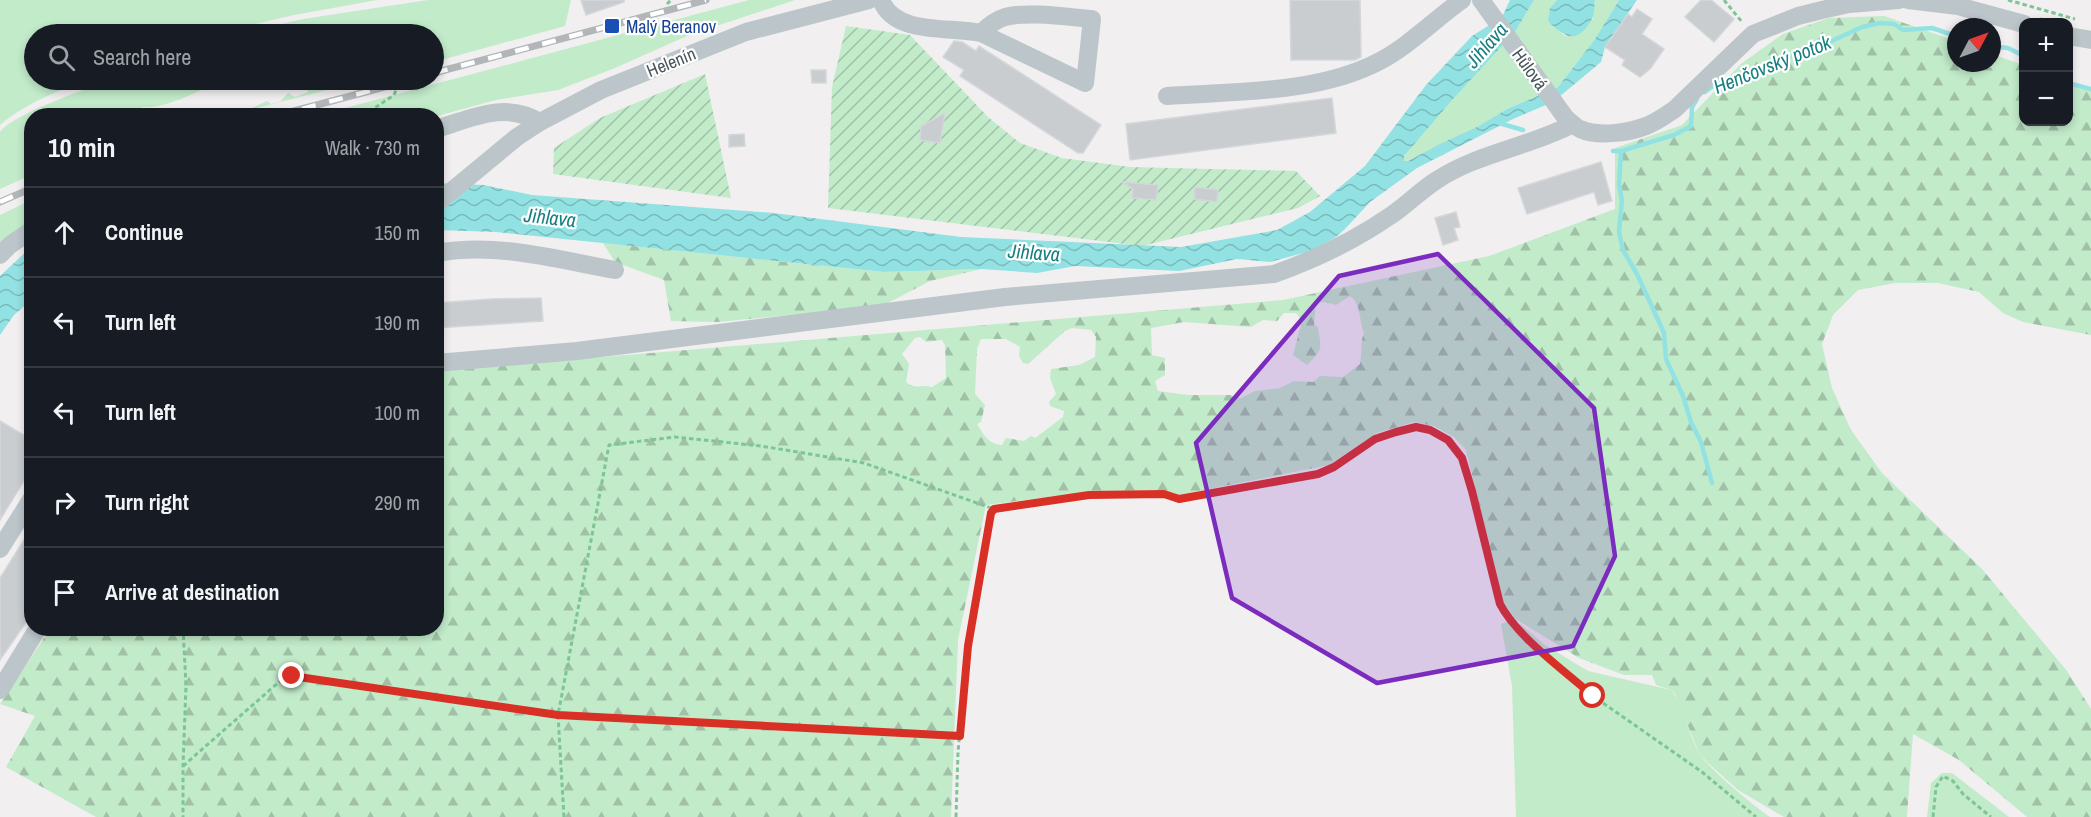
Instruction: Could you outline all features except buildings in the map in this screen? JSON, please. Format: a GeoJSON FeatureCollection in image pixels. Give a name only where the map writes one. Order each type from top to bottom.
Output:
{"type":"FeatureCollection","features":[{"type":"Feature","properties":{"kind":"street","name":"Helenín"},"geometry":{"type":"LineString","coordinates":[[444,197],[518,137],[540,122],[601,90],[746,32],[869,0]]}},
{"type":"Feature","properties":{"kind":"street"},"geometry":{"type":"LineString","coordinates":[[881,0],[899,21],[918,27],[963,29],[981,33],[1085,83],[1092,19],[1024,15],[1005,17],[993,22],[981,33]]}},
{"type":"Feature","properties":{"kind":"street"},"geometry":{"type":"LineString","coordinates":[[1167,96],[1314,85],[1350,74],[1378,62],[1408,44],[1462,0]]}},
{"type":"Feature","properties":{"kind":"street"},"geometry":{"type":"LineString","coordinates":[[444,362],[577,351],[1005,297],[1274,274],[1304,264],[1339,248],[1392,215],[1437,180],[1465,166],[1550,136],[1573,124],[1591,132],[1606,133],[1646,126],[1675,109],[1753,34],[1822,10],[1849,4],[1899,0]]}},
{"type":"Feature","properties":{"kind":"street"},"geometry":{"type":"LineString","coordinates":[[1908,0],[1958,6],[2019,23]]}},
{"type":"Feature","properties":{"kind":"street","name":"Hůlová"},"geometry":{"type":"LineString","coordinates":[[1484,5],[1558,109],[1573,124]]}},
{"type":"Feature","properties":{"kind":"street"},"geometry":{"type":"LineString","coordinates":[[2073,37],[2091,40]]}},
{"type":"Feature","properties":{"kind":"street"},"geometry":{"type":"LineString","coordinates":[[444,127],[495,111],[515,111],[540,122]]}},
{"type":"Feature","properties":{"kind":"street"},"geometry":{"type":"LineString","coordinates":[[0,255],[24,235]]}},
{"type":"Feature","properties":{"kind":"street"},"geometry":{"type":"LineString","coordinates":[[444,252],[461,249],[520,251],[615,270]]}},
{"type":"Feature","properties":{"kind":"street"},"geometry":{"type":"LineString","coordinates":[[0,549],[24,511]]}},
{"type":"Feature","properties":{"kind":"street"},"geometry":{"type":"LineString","coordinates":[[0,690],[33,636]]}},
{"type":"Feature","properties":{"kind":"path"},"geometry":{"type":"LineString","coordinates":[[667,4],[671,0]]}},
{"type":"Feature","properties":{"kind":"path"},"geometry":{"type":"LineString","coordinates":[[1724,0],[1753,34]]}},
{"type":"Feature","properties":{"kind":"path"},"geometry":{"type":"LineString","coordinates":[[2008,0],[2081,21]]}},
{"type":"Feature","properties":{"kind":"path"},"geometry":{"type":"LineString","coordinates":[[375,108],[394,95],[396,90]]}},
{"type":"Feature","properties":{"kind":"path"},"geometry":{"type":"LineString","coordinates":[[564,817],[558,715],[609,445],[675,437],[761,446],[818,455],[864,463],[994,509],[1089,495],[1164,494],[1179,499],[1318,474],[1334,467],[1375,439],[1416,427],[1430,430],[1448,440],[1462,458],[1500,604],[1507,618],[1545,655],[1593,696],[1702,772],[1756,817]]}},
{"type":"Feature","properties":{"kind":"path"},"geometry":{"type":"LineString","coordinates":[[956,817],[968,646],[991,513],[994,509]]}},
{"type":"Feature","properties":{"kind":"path"},"geometry":{"type":"LineString","coordinates":[[183,636],[186,686],[183,817]]}},
{"type":"Feature","properties":{"kind":"path"},"geometry":{"type":"LineString","coordinates":[[183,766],[279,682],[292,676],[558,715],[960,736]]}},
{"type":"Feature","properties":{"kind":"path"},"geometry":{"type":"LineString","coordinates":[[1933,817],[1936,787],[1943,776],[1953,781],[1963,794],[1991,817]]}},
{"type":"Feature","properties":{"kind":"highlighted area"},"geometry":{"type":"Polygon","coordinates":[[[1438,254],[1594,408],[1615,556],[1573,646],[1377,683],[1232,598],[1196,443],[1339,276],[1438,254]]]}},
{"type":"Feature","properties":{"kind":"green space"},"geometry":{"type":"Polygon","coordinates":[[[0,0],[377,0],[255,24],[24,24],[24,90],[61,90],[24,108],[0,125],[0,0]]]}},
{"type":"Feature","properties":{"kind":"green space"},"geometry":{"type":"Polygon","coordinates":[[[428,0],[571,0],[565,26],[444,59],[444,24],[281,24],[428,0]]]}},
{"type":"Feature","properties":{"kind":"green space"},"geometry":{"type":"Polygon","coordinates":[[[749,0],[795,0],[689,35],[558,90],[496,100],[444,114],[444,108],[345,108],[412,90],[444,90],[444,82],[749,0]]]}},
{"type":"Feature","properties":{"kind":"green space"},"geometry":{"type":"Polygon","coordinates":[[[1534,0],[1557,0],[1550,8],[1554,27],[1565,36],[1593,19],[1595,0],[1619,0],[1595,39],[1558,87],[1507,109],[1482,125],[1403,161],[1404,156],[1452,99],[1515,32],[1534,0]]]}},
{"type":"Feature","properties":{"kind":"green space"},"geometry":{"type":"Polygon","coordinates":[[[1884,16],[1947,38],[1947,72],[2001,72],[2001,57],[2019,64],[2019,126],[2073,126],[2073,82],[2091,89],[2091,335],[2023,322],[2003,313],[1979,292],[1938,283],[1895,283],[1858,290],[1833,315],[1822,344],[1832,388],[1851,430],[1882,473],[1982,569],[2067,671],[2091,709],[2091,817],[2027,817],[1959,760],[1913,734],[1907,817],[1784,817],[1738,790],[1708,763],[1699,753],[1675,694],[1671,690],[1656,685],[1652,675],[1624,675],[1579,658],[1506,613],[1466,450],[1454,437],[1434,426],[1414,422],[1377,433],[1329,465],[1179,495],[1164,490],[1089,492],[986,505],[958,640],[951,817],[96,817],[6,767],[35,716],[0,704],[45,636],[444,636],[444,370],[1283,300],[1489,256],[1615,209],[1615,148],[1682,125],[1742,63],[1783,34],[1829,18],[1884,16]],[[1350,296],[1336,305],[1325,302],[1316,303],[1314,325],[1318,327],[1320,348],[1307,365],[1293,355],[1302,321],[1296,313],[1284,313],[1277,321],[1263,320],[1251,327],[1184,322],[1151,328],[1152,355],[1165,358],[1165,375],[1155,381],[1158,391],[1188,395],[1230,395],[1241,398],[1255,391],[1280,388],[1294,381],[1313,382],[1320,376],[1343,377],[1360,364],[1364,333],[1356,303],[1350,296]],[[1072,328],[1065,331],[1028,364],[1023,363],[1019,356],[1020,347],[1006,339],[981,339],[977,349],[975,394],[985,405],[981,422],[977,424],[990,441],[1002,445],[1006,438],[1024,441],[1031,436],[1035,438],[1063,417],[1064,411],[1050,406],[1049,402],[1056,394],[1050,378],[1051,369],[1079,365],[1095,357],[1096,337],[1091,330],[1072,328]],[[920,337],[915,338],[902,354],[909,364],[906,382],[912,386],[932,387],[946,378],[945,345],[942,340],[926,342],[920,337]]]}},
{"type":"Feature","properties":{"kind":"green space"},"geometry":{"type":"Polygon","coordinates":[[[846,26],[910,35],[988,117],[1020,143],[1062,158],[1130,167],[1296,171],[1320,196],[1298,208],[1142,246],[828,208],[832,87],[846,26]]]}},
{"type":"Feature","properties":{"kind":"green space"},"geometry":{"type":"Polygon","coordinates":[[[705,74],[731,198],[553,174],[554,148],[600,118],[705,74]]]}},
{"type":"Feature","properties":{"kind":"green space"},"geometry":{"type":"Polygon","coordinates":[[[84,90],[202,90],[172,102],[151,107],[40,108],[84,90]]]}},
{"type":"Feature","properties":{"kind":"green space"},"geometry":{"type":"Polygon","coordinates":[[[307,90],[327,90],[257,108],[251,108],[267,101],[271,104],[281,101],[288,93],[295,97],[308,92],[307,90]]]}},
{"type":"Feature","properties":{"kind":"green space"},"geometry":{"type":"Polygon","coordinates":[[[24,115],[24,178],[0,189],[0,132],[24,115]]]}},
{"type":"Feature","properties":{"kind":"green space"},"geometry":{"type":"Polygon","coordinates":[[[24,203],[24,230],[0,247],[0,215],[24,203]]]}},
{"type":"Feature","properties":{"kind":"green space"},"geometry":{"type":"Polygon","coordinates":[[[603,243],[884,272],[982,269],[930,281],[882,306],[717,322],[671,321],[664,280],[615,262],[603,243]]]}},
{"type":"Feature","properties":{"kind":"green space"},"geometry":{"type":"Polygon","coordinates":[[[1509,621],[1520,624],[1545,645],[1588,671],[1671,690],[1705,761],[1770,817],[1516,817],[1512,686],[1501,624],[1509,621]]]}},
{"type":"Feature","properties":{"kind":"green space"},"geometry":{"type":"Polygon","coordinates":[[[1942,773],[1952,773],[2009,817],[1927,817],[1931,783],[1942,773]]]}},
{"type":"Feature","properties":{"kind":"water","name":"Jihlava"},"geometry":{"type":"Polygon","coordinates":[[[1510,0],[1534,0],[1515,32],[1453,99],[1404,156],[1404,161],[1479,126],[1507,109],[1558,87],[1595,39],[1619,0],[1637,0],[1605,47],[1601,62],[1553,102],[1513,119],[1417,168],[1370,202],[1336,237],[1314,250],[1270,262],[1237,259],[1179,271],[1075,266],[1037,273],[982,269],[884,272],[496,232],[444,230],[444,183],[483,185],[532,195],[774,213],[961,237],[1181,247],[1277,230],[1310,212],[1365,166],[1426,85],[1472,36],[1502,17],[1510,0]]]}},
{"type":"Feature","properties":{"kind":"water"},"geometry":{"type":"Polygon","coordinates":[[[1557,0],[1595,0],[1593,17],[1582,32],[1571,36],[1566,35],[1548,21],[1550,8],[1557,0]]]}},
{"type":"Feature","properties":{"kind":"water"},"geometry":{"type":"Polygon","coordinates":[[[24,254],[24,306],[14,315],[0,335],[0,276],[24,254]]]}},
{"type":"Feature","properties":{"kind":"waterway","name":"Henčovský potok"},"geometry":{"type":"LineString","coordinates":[[1705,92],[1720,81],[1747,75],[1773,60],[1821,46],[1862,27],[1880,23],[1894,24],[1903,30],[1932,28],[1947,33]]}},
{"type":"Feature","properties":{"kind":"waterway","name":"Henčovský potok"},"geometry":{"type":"LineString","coordinates":[[2001,47],[2019,54]]}},
{"type":"Feature","properties":{"kind":"waterway","name":"Henčovský potok"},"geometry":{"type":"LineString","coordinates":[[2073,84],[2091,89]]}},
{"type":"Feature","properties":{"kind":"waterway","name":"Henčovský potok"},"geometry":{"type":"LineString","coordinates":[[1613,151],[1621,151],[1674,135],[1691,126],[1692,107],[1697,99]]}},
{"type":"Feature","properties":{"kind":"waterway","name":"Henčovský potok"},"geometry":{"type":"LineString","coordinates":[[1499,123],[1523,130]]}},
{"type":"Feature","properties":{"kind":"waterway"},"geometry":{"type":"LineString","coordinates":[[1621,151],[1619,185],[1622,200],[1619,232],[1623,250],[1637,274],[1664,333],[1666,359],[1701,442],[1712,483]]}},
{"type":"Feature","properties":{"kind":"railway"},"geometry":{"type":"LineString","coordinates":[[444,70],[706,0]]}},
{"type":"Feature","properties":{"kind":"railway"},"geometry":{"type":"LineString","coordinates":[[305,108],[373,90]]}},
{"type":"Feature","properties":{"kind":"railway"},"geometry":{"type":"LineString","coordinates":[[0,202],[24,192]]}},
{"type":"Feature","properties":{"kind":"place","name":"Malý Beranov"},"geometry":{"type":"Point","coordinates":[612,26]}},
{"type":"Feature","properties":{"kind":"route"},"geometry":{"type":"LineString","coordinates":[[292,676],[558,715],[960,736],[968,646],[991,513],[994,509],[1089,495],[1164,494],[1179,499],[1318,474],[1334,467],[1375,439],[1416,427],[1430,430],[1448,440],[1462,458],[1500,604],[1507,618],[1545,655],[1593,696]]}}]}
